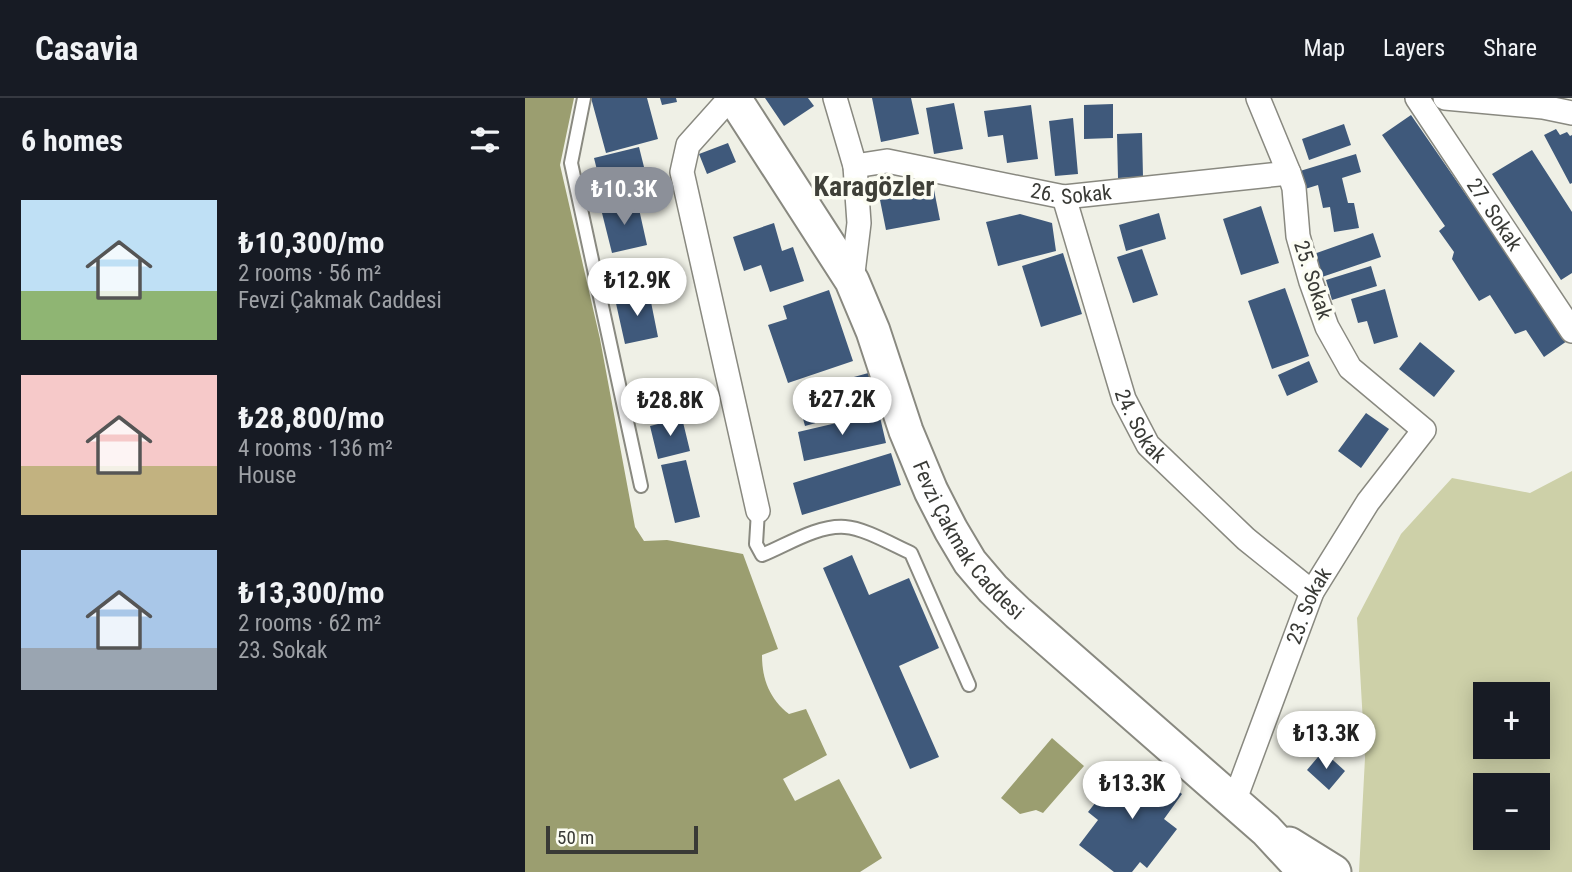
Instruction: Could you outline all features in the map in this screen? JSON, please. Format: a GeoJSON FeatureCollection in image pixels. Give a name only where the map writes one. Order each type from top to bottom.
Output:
{"type":"FeatureCollection","features":[{"type":"Feature","properties":{"kind":"street","name":"Fevzi Çakmak Caddesi"},"geometry":{"type":"LineString","coordinates":[[732,98],[852,281],[873,331],[906,431],[921,467],[970,562],[1018,613],[1266,830],[1305,872]]}},
{"type":"Feature","properties":{"kind":"street"},"geometry":{"type":"LineString","coordinates":[[732,98],[688,145],[682,172],[758,511]]}},
{"type":"Feature","properties":{"kind":"street"},"geometry":{"type":"LineString","coordinates":[[835,98],[855,166],[859,223],[852,281]]}},
{"type":"Feature","properties":{"kind":"street","name":"25. Sokak"},"geometry":{"type":"LineString","coordinates":[[1258,98],[1294,188],[1298,236],[1328,327],[1350,368],[1424,430]]}},
{"type":"Feature","properties":{"kind":"street","name":"27. Sokak"},"geometry":{"type":"LineString","coordinates":[[1417,98],[1572,331]]}},
{"type":"Feature","properties":{"kind":"street"},"geometry":{"type":"LineString","coordinates":[[1445,98],[1543,107],[1572,113]]}},
{"type":"Feature","properties":{"kind":"street","name":"26. Sokak"},"geometry":{"type":"LineString","coordinates":[[855,166],[887,161],[1064,197],[1289,173]]}},
{"type":"Feature","properties":{"kind":"street","name":"24. Sokak"},"geometry":{"type":"LineString","coordinates":[[1064,197],[1124,399],[1148,444],[1246,539],[1312,592]]}},
{"type":"Feature","properties":{"kind":"street","name":"23. Sokak"},"geometry":{"type":"LineString","coordinates":[[1234,802],[1312,592],[1368,502],[1424,430]]}},
{"type":"Feature","properties":{"kind":"street","name":"Fevzi Çakmak Caddesi"},"geometry":{"type":"LineString","coordinates":[[1266,830],[1334,872]]}},
{"type":"Feature","properties":{"kind":"lane"},"geometry":{"type":"LineString","coordinates":[[584,98],[571,163],[641,486]]}},
{"type":"Feature","properties":{"kind":"lane"},"geometry":{"type":"LineString","coordinates":[[758,511],[756,544],[762,555],[824,529],[846,527],[911,553],[969,685]]}},
{"type":"Feature","properties":{"kind":"shaded area"},"geometry":{"type":"Polygon","coordinates":[[[525,98],[574,98],[560,165],[600,339],[635,527],[644,541],[667,540],[743,554],[778,649],[762,655],[768,688],[789,714],[806,709],[827,755],[783,779],[795,801],[839,779],[882,858],[860,872],[525,872],[525,98]]]}},
{"type":"Feature","properties":{"kind":"shaded area"},"geometry":{"type":"Polygon","coordinates":[[[1572,471],[1572,872],[1359,872],[1365,758],[1357,618],[1401,534],[1452,478],[1530,493],[1572,471]]]}},
{"type":"Feature","properties":{"kind":"shaded area"},"geometry":{"type":"Polygon","coordinates":[[[1052,738],[1084,766],[1043,813],[1036,810],[1020,814],[1001,798],[1052,738]]]}},
{"type":"Feature","properties":{"kind":"building"},"geometry":{"type":"Polygon","coordinates":[[[591,98],[647,98],[658,139],[606,153],[591,98]]]}},
{"type":"Feature","properties":{"kind":"building"},"geometry":{"type":"Polygon","coordinates":[[[660,98],[676,98],[677,102],[662,105],[660,98]]]}},
{"type":"Feature","properties":{"kind":"building"},"geometry":{"type":"Polygon","coordinates":[[[765,98],[808,98],[814,106],[784,126],[765,98]]]}},
{"type":"Feature","properties":{"kind":"building"},"geometry":{"type":"Polygon","coordinates":[[[872,98],[911,98],[919,134],[881,142],[872,98]]]}},
{"type":"Feature","properties":{"kind":"building"},"geometry":{"type":"Polygon","coordinates":[[[954,103],[963,149],[934,154],[926,108],[954,103]]]}},
{"type":"Feature","properties":{"kind":"building"},"geometry":{"type":"Polygon","coordinates":[[[1113,104],[1113,138],[1084,139],[1084,105],[1113,104]]]}},
{"type":"Feature","properties":{"kind":"building"},"geometry":{"type":"Polygon","coordinates":[[[1031,105],[1038,159],[1007,163],[1003,135],[988,137],[984,111],[1031,105]]]}},
{"type":"Feature","properties":{"kind":"building"},"geometry":{"type":"Polygon","coordinates":[[[1411,115],[1567,341],[1544,357],[1526,330],[1515,334],[1490,295],[1479,301],[1452,259],[1454,252],[1439,231],[1445,226],[1382,135],[1411,115]]]}},
{"type":"Feature","properties":{"kind":"building"},"geometry":{"type":"Polygon","coordinates":[[[1073,118],[1078,174],[1055,176],[1049,121],[1073,118]]]}},
{"type":"Feature","properties":{"kind":"building"},"geometry":{"type":"Polygon","coordinates":[[[1344,124],[1351,145],[1309,160],[1302,139],[1344,124]]]}},
{"type":"Feature","properties":{"kind":"building"},"geometry":{"type":"Polygon","coordinates":[[[1556,129],[1560,135],[1567,132],[1572,135],[1570,184],[1544,135],[1556,129]]]}},
{"type":"Feature","properties":{"kind":"building"},"geometry":{"type":"Polygon","coordinates":[[[1142,133],[1143,177],[1118,178],[1117,134],[1142,133]]]}},
{"type":"Feature","properties":{"kind":"building"},"geometry":{"type":"Polygon","coordinates":[[[728,143],[736,162],[707,174],[699,154],[728,143]]]}},
{"type":"Feature","properties":{"kind":"building"},"geometry":{"type":"Polygon","coordinates":[[[639,147],[649,187],[604,198],[594,158],[639,147]]]}},
{"type":"Feature","properties":{"kind":"building"},"geometry":{"type":"Polygon","coordinates":[[[1532,150],[1572,212],[1572,273],[1561,280],[1492,174],[1532,150]]]}},
{"type":"Feature","properties":{"kind":"building"},"geometry":{"type":"Polygon","coordinates":[[[1356,154],[1361,172],[1342,178],[1348,203],[1354,203],[1359,228],[1334,232],[1330,207],[1323,208],[1318,185],[1305,189],[1300,171],[1356,154]]]}},
{"type":"Feature","properties":{"kind":"building"},"geometry":{"type":"Polygon","coordinates":[[[934,190],[940,220],[886,230],[880,200],[934,190]]]}},
{"type":"Feature","properties":{"kind":"building"},"geometry":{"type":"Polygon","coordinates":[[[637,200],[647,245],[612,253],[601,209],[637,200]]]}},
{"type":"Feature","properties":{"kind":"building"},"geometry":{"type":"Polygon","coordinates":[[[1261,206],[1279,263],[1241,275],[1223,219],[1261,206]]]}},
{"type":"Feature","properties":{"kind":"building"},"geometry":{"type":"Polygon","coordinates":[[[1159,213],[1166,239],[1126,251],[1119,225],[1159,213]]]}},
{"type":"Feature","properties":{"kind":"building"},"geometry":{"type":"Polygon","coordinates":[[[1020,214],[1052,223],[1056,251],[998,266],[986,222],[1020,214]]]}},
{"type":"Feature","properties":{"kind":"building"},"geometry":{"type":"Polygon","coordinates":[[[774,223],[782,251],[793,247],[804,281],[770,292],[761,265],[744,271],[733,237],[774,223]]]}},
{"type":"Feature","properties":{"kind":"building"},"geometry":{"type":"Polygon","coordinates":[[[1373,233],[1381,257],[1319,278],[1311,255],[1373,233]]]}},
{"type":"Feature","properties":{"kind":"building"},"geometry":{"type":"Polygon","coordinates":[[[1142,249],[1158,295],[1133,303],[1117,257],[1142,249]]]}},
{"type":"Feature","properties":{"kind":"building"},"geometry":{"type":"Polygon","coordinates":[[[1063,253],[1082,314],[1041,327],[1022,266],[1063,253]]]}},
{"type":"Feature","properties":{"kind":"building"},"geometry":{"type":"Polygon","coordinates":[[[1371,266],[1377,286],[1332,300],[1326,280],[1371,266]]]}},
{"type":"Feature","properties":{"kind":"building"},"geometry":{"type":"Polygon","coordinates":[[[1285,288],[1309,356],[1272,369],[1248,301],[1285,288]]]}},
{"type":"Feature","properties":{"kind":"building"},"geometry":{"type":"Polygon","coordinates":[[[1385,289],[1398,337],[1374,344],[1367,321],[1358,323],[1351,299],[1385,289]]]}},
{"type":"Feature","properties":{"kind":"building"},"geometry":{"type":"Polygon","coordinates":[[[829,290],[853,361],[788,383],[768,325],[787,319],[783,306],[829,290]]]}},
{"type":"Feature","properties":{"kind":"building"},"geometry":{"type":"Polygon","coordinates":[[[649,292],[658,337],[625,344],[615,299],[649,292]]]}},
{"type":"Feature","properties":{"kind":"building"},"geometry":{"type":"Polygon","coordinates":[[[1420,342],[1455,371],[1434,397],[1399,369],[1420,342]]]}},
{"type":"Feature","properties":{"kind":"building"},"geometry":{"type":"Polygon","coordinates":[[[1309,361],[1318,382],[1287,396],[1278,375],[1309,361]]]}},
{"type":"Feature","properties":{"kind":"building"},"geometry":{"type":"Polygon","coordinates":[[[872,372],[881,405],[805,426],[796,393],[872,372]]]}},
{"type":"Feature","properties":{"kind":"building"},"geometry":{"type":"Polygon","coordinates":[[[879,413],[886,443],[804,461],[798,432],[879,413]]]}},
{"type":"Feature","properties":{"kind":"building"},"geometry":{"type":"Polygon","coordinates":[[[1366,413],[1389,429],[1361,468],[1338,451],[1366,413]]]}},
{"type":"Feature","properties":{"kind":"building"},"geometry":{"type":"Polygon","coordinates":[[[682,418],[690,451],[658,459],[650,426],[682,418]]]}},
{"type":"Feature","properties":{"kind":"building"},"geometry":{"type":"Polygon","coordinates":[[[891,453],[901,485],[802,515],[793,483],[891,453]]]}},
{"type":"Feature","properties":{"kind":"building"},"geometry":{"type":"Polygon","coordinates":[[[686,460],[700,517],[675,523],[661,465],[686,460]]]}},
{"type":"Feature","properties":{"kind":"building"},"geometry":{"type":"Polygon","coordinates":[[[852,555],[869,595],[909,578],[939,648],[899,666],[939,757],[910,769],[823,568],[852,555]]]}},
{"type":"Feature","properties":{"kind":"building"},"geometry":{"type":"Polygon","coordinates":[[[1323,751],[1345,771],[1329,790],[1307,770],[1323,751]]]}},
{"type":"Feature","properties":{"kind":"building"},"geometry":{"type":"Polygon","coordinates":[[[1141,763],[1182,794],[1164,819],[1177,829],[1147,868],[1140,862],[1132,872],[1114,872],[1079,845],[1098,820],[1088,812],[1119,773],[1129,780],[1141,763]]]}},
{"type":"Feature","properties":{"kind":"district","name":"Karagözler"},"geometry":{"type":"Point","coordinates":[874,186]}}]}
